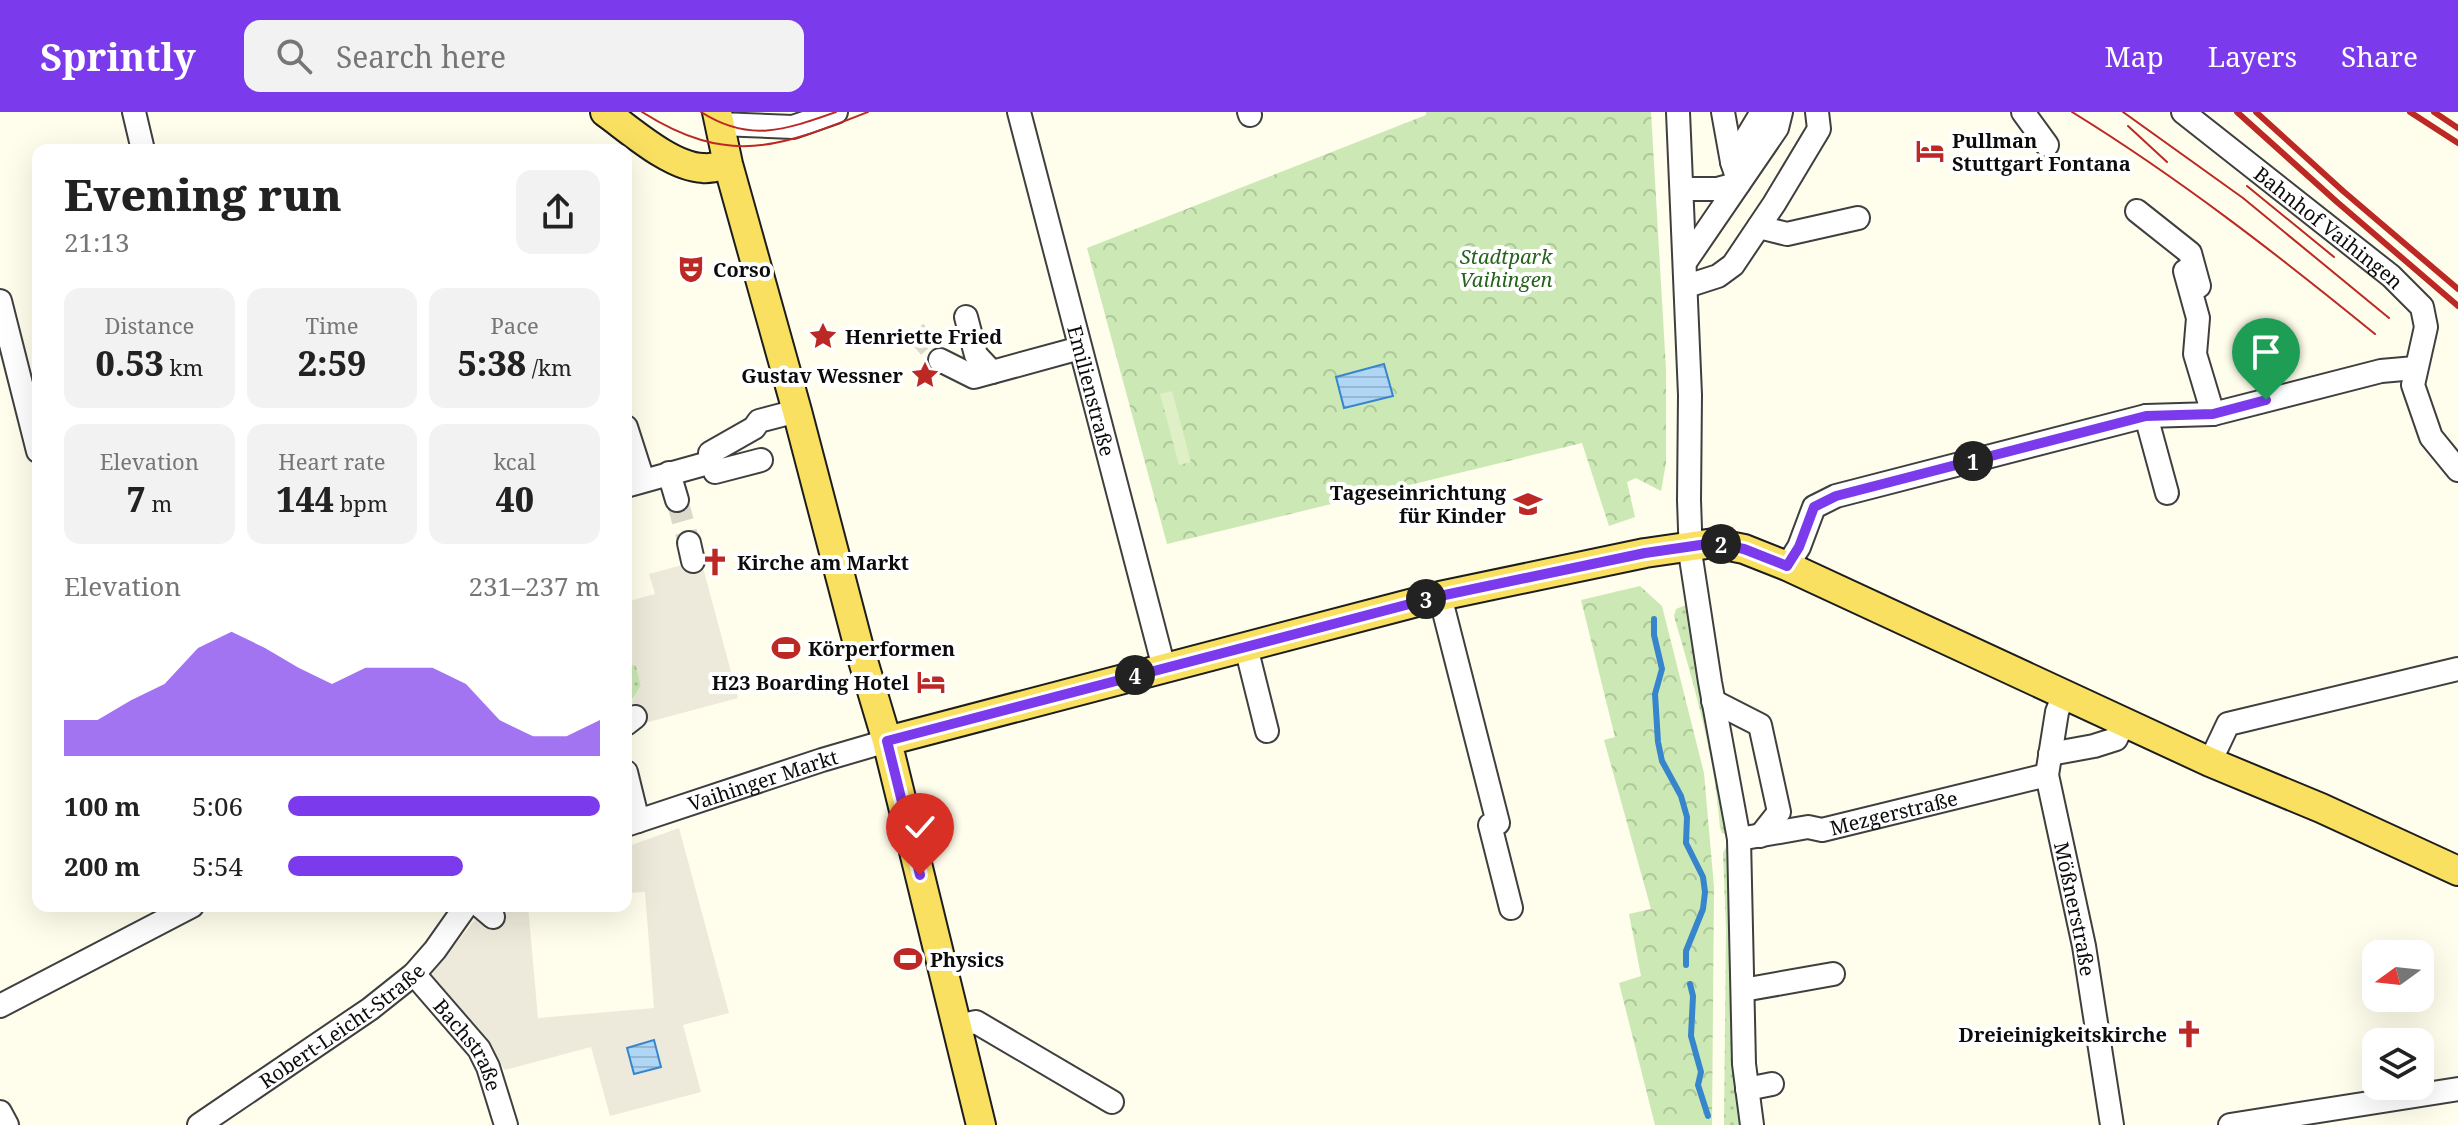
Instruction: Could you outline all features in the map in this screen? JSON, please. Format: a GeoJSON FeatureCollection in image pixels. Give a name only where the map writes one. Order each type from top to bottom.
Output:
{"type":"FeatureCollection","features":[{"type":"Feature","properties":{"kind":"main road"},"geometry":{"type":"LineString","coordinates":[[605,112],[642,139],[689,165],[704,168],[728,164]]}},
{"type":"Feature","properties":{"kind":"main road"},"geometry":{"type":"LineString","coordinates":[[718,118],[858,644],[887,741],[981,1125]]}},
{"type":"Feature","properties":{"kind":"main road"},"geometry":{"type":"LineString","coordinates":[[887,741],[1440,596],[1690,545],[1731,545],[1787,566],[2210,762],[2321,808],[2458,871]]}},
{"type":"Feature","properties":{"kind":"street"},"geometry":{"type":"LineString","coordinates":[[134,112],[142,144]]}},
{"type":"Feature","properties":{"kind":"street"},"geometry":{"type":"LineString","coordinates":[[718,118],[767,120],[793,127],[836,112]]}},
{"type":"Feature","properties":{"kind":"street","name":"Emilienstraße"},"geometry":{"type":"LineString","coordinates":[[1019,112],[1164,668]]}},
{"type":"Feature","properties":{"kind":"street"},"geometry":{"type":"LineString","coordinates":[[1678,112],[1687,286],[1692,574],[1713,701],[1749,838],[1743,990],[1747,1089],[1752,1125]]}},
{"type":"Feature","properties":{"kind":"street"},"geometry":{"type":"LineString","coordinates":[[1723,112],[1735,173]]}},
{"type":"Feature","properties":{"kind":"street"},"geometry":{"type":"LineString","coordinates":[[1727,138],[1741,112]]}},
{"type":"Feature","properties":{"kind":"street"},"geometry":{"type":"LineString","coordinates":[[1686,261],[1735,173],[1762,112]]}},
{"type":"Feature","properties":{"kind":"street"},"geometry":{"type":"LineString","coordinates":[[1682,189],[1717,189],[1777,128],[1781,112]]}},
{"type":"Feature","properties":{"kind":"street"},"geometry":{"type":"LineString","coordinates":[[1687,286],[1718,276],[1733,265],[1819,129],[1817,112]]}},
{"type":"Feature","properties":{"kind":"street"},"geometry":{"type":"LineString","coordinates":[[2023,112],[2047,145]]}},
{"type":"Feature","properties":{"kind":"street","name":"Bahnhof Vaihingen"},"geometry":{"type":"LineString","coordinates":[[2183,112],[2391,276],[2422,307],[2426,327],[2415,368]]}},
{"type":"Feature","properties":{"kind":"street"},"geometry":{"type":"LineString","coordinates":[[2137,211],[2190,253],[2206,313],[2198,318]]}},
{"type":"Feature","properties":{"kind":"street"},"geometry":{"type":"LineString","coordinates":[[1759,227],[1787,234],[1858,218]]}},
{"type":"Feature","properties":{"kind":"street"},"geometry":{"type":"LineString","coordinates":[[2185,271],[2198,318],[2195,354],[2213,414]]}},
{"type":"Feature","properties":{"kind":"street"},"geometry":{"type":"LineString","coordinates":[[0,301],[32,427]]}},
{"type":"Feature","properties":{"kind":"street"},"geometry":{"type":"LineString","coordinates":[[966,317],[983,375]]}},
{"type":"Feature","properties":{"kind":"street"},"geometry":{"type":"LineString","coordinates":[[940,360],[983,375],[1080,348]]}},
{"type":"Feature","properties":{"kind":"street"},"geometry":{"type":"LineString","coordinates":[[1787,566],[1799,547],[1814,507],[1836,496],[2146,416],[2213,414],[2381,371],[2415,368],[2413,385],[2431,437],[2458,470]]}},
{"type":"Feature","properties":{"kind":"street"},"geometry":{"type":"LineString","coordinates":[[761,460],[715,472],[710,453],[754,428],[759,421],[797,411]]}},
{"type":"Feature","properties":{"kind":"street"},"geometry":{"type":"LineString","coordinates":[[2146,416],[2167,493]]}},
{"type":"Feature","properties":{"kind":"street"},"geometry":{"type":"LineString","coordinates":[[635,483],[712,462]]}},
{"type":"Feature","properties":{"kind":"street"},"geometry":{"type":"LineString","coordinates":[[669,473],[677,500]]}},
{"type":"Feature","properties":{"kind":"street"},"geometry":{"type":"LineString","coordinates":[[1440,596],[1498,823],[1490,825],[1511,908]]}},
{"type":"Feature","properties":{"kind":"street"},"geometry":{"type":"LineString","coordinates":[[1457,626],[1502,801],[1493,804]]}},
{"type":"Feature","properties":{"kind":"street"},"geometry":{"type":"LineString","coordinates":[[1246,647],[1267,731]]}},
{"type":"Feature","properties":{"kind":"street"},"geometry":{"type":"LineString","coordinates":[[2210,762],[2228,724],[2458,669]]}},
{"type":"Feature","properties":{"kind":"street","name":"Mößnerstraße"},"geometry":{"type":"LineString","coordinates":[[2064,694],[2057,712],[2049,764],[2084,946],[2112,1125]]}},
{"type":"Feature","properties":{"kind":"street"},"geometry":{"type":"LineString","coordinates":[[1713,701],[1760,725],[1779,812],[1749,838]]}},
{"type":"Feature","properties":{"kind":"street","name":"Mezgerstraße"},"geometry":{"type":"LineString","coordinates":[[1749,838],[1808,827],[1822,830],[2049,764],[2116,739],[2124,722]]}},
{"type":"Feature","properties":{"kind":"street","name":"Vaihinger Markt"},"geometry":{"type":"LineString","coordinates":[[632,823],[670,821],[822,760],[887,741]]}},
{"type":"Feature","properties":{"kind":"street"},"geometry":{"type":"LineString","coordinates":[[0,1006],[180,912]]}},
{"type":"Feature","properties":{"kind":"street","name":"Robert-Leicht-Straße"},"geometry":{"type":"LineString","coordinates":[[212,1121],[370,1009],[414,974],[462,912]]}},
{"type":"Feature","properties":{"kind":"street","name":"Bachstraße"},"geometry":{"type":"LineString","coordinates":[[414,974],[479,1049],[488,1067],[506,1125]]}},
{"type":"Feature","properties":{"kind":"street"},"geometry":{"type":"LineString","coordinates":[[1743,990],[1833,974]]}},
{"type":"Feature","properties":{"kind":"street"},"geometry":{"type":"LineString","coordinates":[[957,1026],[976,1022],[1112,1102]]}},
{"type":"Feature","properties":{"kind":"street"},"geometry":{"type":"LineString","coordinates":[[1747,1089],[1772,1084]]}},
{"type":"Feature","properties":{"kind":"street"},"geometry":{"type":"LineString","coordinates":[[2230,1125],[2324,1117],[2458,1089]]}},
{"type":"Feature","properties":{"kind":"street"},"geometry":{"type":"LineString","coordinates":[[0,1112],[7,1125]]}},
{"type":"Feature","properties":{"kind":"green space","name":"Stadtpark Vaihingen"},"geometry":{"type":"Polygon","coordinates":[[[1426,112],[1651,112],[1666,369],[1666,463],[1661,491],[1636,478],[1627,482],[1635,517],[1609,526],[1582,443],[1167,544],[1087,248],[1426,115],[1426,112]]]}},
{"type":"Feature","properties":{"kind":"green space"},"geometry":{"type":"Polygon","coordinates":[[[1172,391],[1191,462],[1179,465],[1160,394],[1172,391]]]}},
{"type":"Feature","properties":{"kind":"green space"},"geometry":{"type":"Polygon","coordinates":[[[1640,586],[1662,606],[1704,773],[1714,887],[1712,1125],[1655,1125],[1619,983],[1641,976],[1629,914],[1651,909],[1604,740],[1615,737],[1581,600],[1640,586]]]}},
{"type":"Feature","properties":{"kind":"green space"},"geometry":{"type":"Polygon","coordinates":[[[1686,605],[1730,836],[1722,833],[1720,828],[1709,747],[1674,616],[1676,609],[1686,605]]]}},
{"type":"Feature","properties":{"kind":"green space"},"geometry":{"type":"Polygon","coordinates":[[[632,665],[636,665],[641,686],[632,700],[632,665]]]}},
{"type":"Feature","properties":{"kind":"green space"},"geometry":{"type":"Polygon","coordinates":[[[1731,843],[1742,1125],[1724,1125],[1726,929],[1723,853],[1731,843]]]}},
{"type":"Feature","properties":{"kind":"shaded area"},"geometry":{"type":"Polygon","coordinates":[[[701,560],[738,698],[641,724],[632,713],[632,701],[641,686],[636,665],[632,665],[632,600],[655,594],[649,574],[701,560]]]}},
{"type":"Feature","properties":{"kind":"shaded area"},"geometry":{"type":"Polygon","coordinates":[[[679,828],[729,1013],[683,1025],[701,1092],[610,1116],[591,1047],[505,1070],[429,977],[484,912],[529,912],[538,1018],[654,1008],[645,892],[632,893],[632,845],[679,828]]]}},
{"type":"Feature","properties":{"kind":"water"},"geometry":{"type":"Polygon","coordinates":[[[1384,364],[1393,396],[1344,408],[1336,377],[1384,364]]]}},
{"type":"Feature","properties":{"kind":"water"},"geometry":{"type":"Polygon","coordinates":[[[654,1040],[661,1067],[634,1074],[627,1048],[654,1040]]]}},
{"type":"Feature","properties":{"kind":"waterway"},"geometry":{"type":"LineString","coordinates":[[1654,619],[1654,635],[1662,669],[1655,694],[1658,742],[1662,761],[1681,796],[1687,817],[1686,843],[1703,877],[1705,892],[1703,909],[1686,951],[1686,965]]}},
{"type":"Feature","properties":{"kind":"waterway"},"geometry":{"type":"LineString","coordinates":[[1690,984],[1693,996],[1691,1036],[1701,1072],[1698,1085],[1708,1116]]}},
{"type":"Feature","properties":{"kind":"tunnel"},"geometry":{"type":"LineString","coordinates":[[915,331],[940,360]]}},
{"type":"Feature","properties":{"kind":"tunnel"},"geometry":{"type":"LineString","coordinates":[[677,500],[689,543]]}},
{"type":"Feature","properties":{"kind":"tram line"},"geometry":{"type":"LineString","coordinates":[[642,112],[702,140],[754,146],[807,134],[868,112]]}},
{"type":"Feature","properties":{"kind":"tram line"},"geometry":{"type":"LineString","coordinates":[[701,112],[718,122],[751,130],[784,128],[836,112]]}},
{"type":"Feature","properties":{"kind":"tram line"},"geometry":{"type":"LineString","coordinates":[[2072,112],[2151,163],[2227,218],[2375,334]]}},
{"type":"Feature","properties":{"kind":"tram line"},"geometry":{"type":"LineString","coordinates":[[2123,112],[2243,198],[2389,318]]}},
{"type":"Feature","properties":{"kind":"tram line"},"geometry":{"type":"LineString","coordinates":[[2128,126],[2167,162]]}},
{"type":"Feature","properties":{"kind":"tram line"},"geometry":{"type":"LineString","coordinates":[[2247,186],[2334,257]]}},
{"type":"Feature","properties":{"kind":"railway"},"geometry":{"type":"LineString","coordinates":[[2237,112],[2458,306]]}},
{"type":"Feature","properties":{"kind":"railway"},"geometry":{"type":"LineString","coordinates":[[2256,112],[2458,289]]}},
{"type":"Feature","properties":{"kind":"railway"},"geometry":{"type":"LineString","coordinates":[[2410,112],[2458,143]]}},
{"type":"Feature","properties":{"kind":"railway"},"geometry":{"type":"LineString","coordinates":[[2434,112],[2458,128]]}},
{"type":"Feature","properties":{"kind":"place","name":"Pullman Stuttgart Fontana"},"geometry":{"type":"Point","coordinates":[1930,151]}},
{"type":"Feature","properties":{"kind":"place","name":"Corso"},"geometry":{"type":"Point","coordinates":[691,269]}},
{"type":"Feature","properties":{"kind":"place","name":"Henriette Fried"},"geometry":{"type":"Point","coordinates":[823,336]}},
{"type":"Feature","properties":{"kind":"place","name":"Gustav Wessner"},"geometry":{"type":"Point","coordinates":[925,375]}},
{"type":"Feature","properties":{"kind":"place","name":"Tageseinrichtung für Kinder"},"geometry":{"type":"Point","coordinates":[1528,504]}},
{"type":"Feature","properties":{"kind":"place","name":"Kirche am Markt"},"geometry":{"type":"Point","coordinates":[715,562]}},
{"type":"Feature","properties":{"kind":"place","name":"Körperformen"},"geometry":{"type":"Point","coordinates":[786,648]}},
{"type":"Feature","properties":{"kind":"place","name":"H23 Boarding Hotel"},"geometry":{"type":"Point","coordinates":[931,682]}},
{"type":"Feature","properties":{"kind":"place","name":"Physics"},"geometry":{"type":"Point","coordinates":[908,959]}},
{"type":"Feature","properties":{"kind":"place","name":"Dreieinigkeitskirche"},"geometry":{"type":"Point","coordinates":[2189,1034]}},
{"type":"Feature","properties":{"kind":"route"},"geometry":{"type":"LineString","coordinates":[[920,875],[887,741],[1440,596],[1645,553],[1714,543],[1744,549],[1787,566],[1799,547],[1814,507],[1836,496],[2146,416],[2213,414],[2266,400]]}}]}
